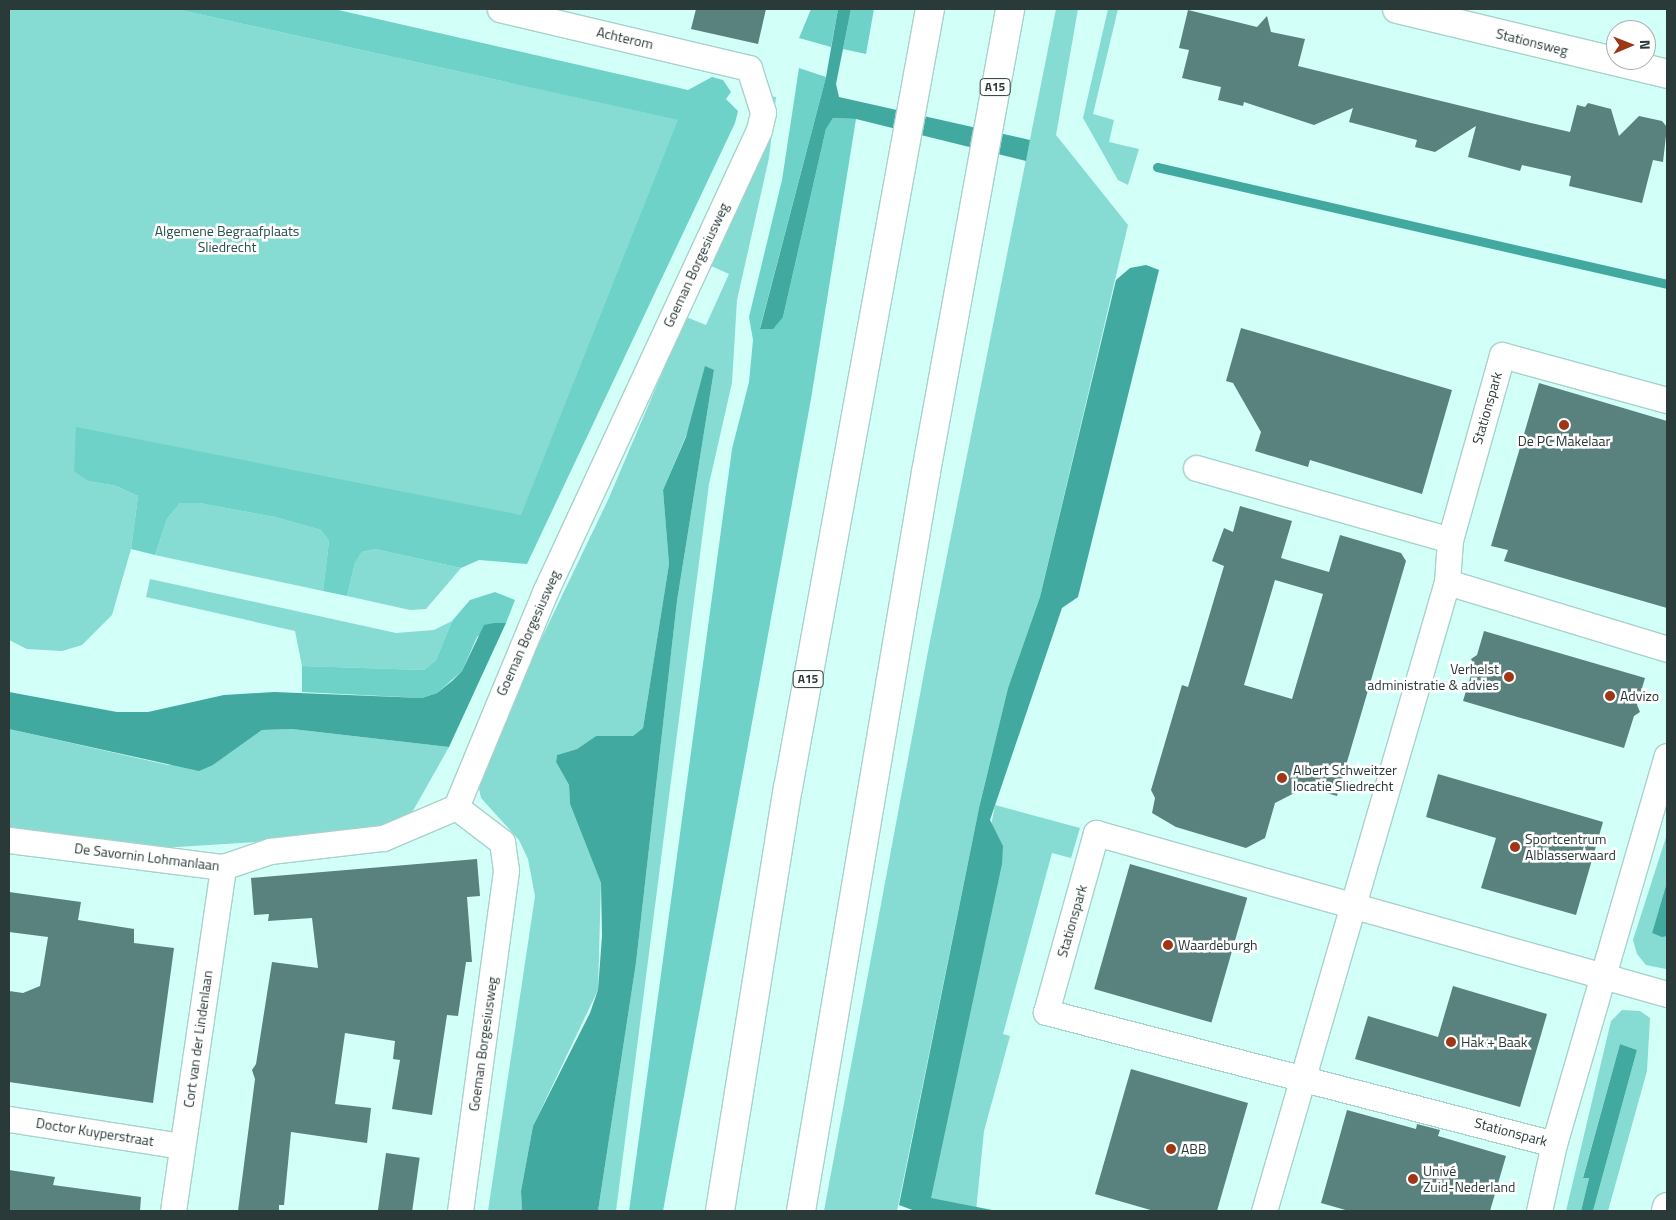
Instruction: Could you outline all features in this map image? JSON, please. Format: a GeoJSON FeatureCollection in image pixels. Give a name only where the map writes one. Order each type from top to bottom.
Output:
{"type":"FeatureCollection","features":[{"type":"Feature","properties":{"kind":"main road","name":"A15"},"geometry":{"type":"LineString","coordinates":[[720,1211],[788,788],[930,9]]}},
{"type":"Feature","properties":{"kind":"main road","name":"A15"},"geometry":{"type":"LineString","coordinates":[[801,1211],[981,166],[1010,9]]}},
{"type":"Feature","properties":{"kind":"main road","name":"Stationsweg"},"geometry":{"type":"LineString","coordinates":[[1397,9],[1667,74]]}},
{"type":"Feature","properties":{"kind":"main road"},"geometry":{"type":"LineString","coordinates":[[1666,1211],[1667,1207]]}},
{"type":"Feature","properties":{"kind":"street","name":"Achterom"},"geometry":{"type":"LineString","coordinates":[[500,9],[749,68]]}},
{"type":"Feature","properties":{"kind":"street","name":"Goeman Borgesiusweg"},"geometry":{"type":"LineString","coordinates":[[460,1211],[506,870],[502,842],[456,806],[545,592],[758,130],[763,112],[749,68]]}},
{"type":"Feature","properties":{"kind":"street","name":"Stationspark"},"geometry":{"type":"LineString","coordinates":[[1264,1211],[1301,1077],[1447,582],[1450,540],[1502,355],[1667,400]]}},
{"type":"Feature","properties":{"kind":"street"},"geometry":{"type":"LineString","coordinates":[[1196,468],[1450,540]]}},
{"type":"Feature","properties":{"kind":"street"},"geometry":{"type":"LineString","coordinates":[[1447,582],[1667,649]]}},
{"type":"Feature","properties":{"kind":"street","name":"Stationspark"},"geometry":{"type":"LineString","coordinates":[[1667,756],[1601,978],[1554,1144],[1046,1012],[1096,833],[1352,903],[1601,978],[1667,994]]}},
{"type":"Feature","properties":{"kind":"street","name":"De Savornin Lohmanlaan"},"geometry":{"type":"LineString","coordinates":[[9,840],[223,867],[270,851],[383,838],[456,806]]}},
{"type":"Feature","properties":{"kind":"street","name":"Cort van der Lindenlaan"},"geometry":{"type":"LineString","coordinates":[[173,1211],[223,867]]}},
{"type":"Feature","properties":{"kind":"street","name":"Doctor Kuyperstraat"},"geometry":{"type":"LineString","coordinates":[[9,1119],[182,1146]]}},
{"type":"Feature","properties":{"kind":"street"},"geometry":{"type":"LineString","coordinates":[[1539,1211],[1554,1144]]}},
{"type":"Feature","properties":{"kind":"green space","name":"Algemene Begraafplaats Sliedrecht"},"geometry":{"type":"Polygon","coordinates":[[[9,9],[176,9],[679,120],[525,512],[521,515],[88,481],[116,486],[138,496],[131,549],[112,615],[82,645],[62,651],[27,649],[9,640],[9,9]]]}},
{"type":"Feature","properties":{"kind":"green space"},"geometry":{"type":"Polygon","coordinates":[[[1056,9],[1078,9],[1056,135],[1128,225],[1040,597],[1008,688],[979,808],[897,1211],[824,1211],[929,646],[1056,9]]]}},
{"type":"Feature","properties":{"kind":"green space"},"geometry":{"type":"Polygon","coordinates":[[[1108,9],[1118,9],[1093,114],[1114,120],[1109,142],[1139,149],[1128,185],[1118,180],[1083,118],[1108,9]]]}},
{"type":"Feature","properties":{"kind":"green space"},"geometry":{"type":"Polygon","coordinates":[[[766,96],[776,97],[769,158],[737,300],[732,383],[709,484],[616,1211],[598,1211],[636,963],[677,601],[714,370],[663,490],[669,564],[643,728],[633,736],[596,736],[577,749],[557,755],[556,762],[569,785],[570,804],[601,883],[598,990],[533,1126],[521,1191],[522,1211],[488,1211],[535,896],[528,859],[519,840],[481,798],[476,775],[608,500],[686,317],[706,325],[729,274],[709,265],[766,96]]]}},
{"type":"Feature","properties":{"kind":"green space"},"geometry":{"type":"Polygon","coordinates":[[[180,503],[199,503],[275,517],[321,530],[329,541],[323,591],[155,555],[167,519],[180,503]]]}},
{"type":"Feature","properties":{"kind":"green space"},"geometry":{"type":"Polygon","coordinates":[[[375,549],[461,568],[426,609],[410,610],[347,596],[355,563],[362,552],[375,549]]]}},
{"type":"Feature","properties":{"kind":"green space"},"geometry":{"type":"Polygon","coordinates":[[[150,579],[396,633],[434,630],[452,621],[436,660],[424,670],[302,666],[295,631],[146,597],[150,579]]]}},
{"type":"Feature","properties":{"kind":"green space"},"geometry":{"type":"Polygon","coordinates":[[[9,729],[168,765],[213,765],[262,730],[292,729],[449,747],[414,809],[399,826],[383,834],[129,850],[9,833],[9,729]]]}},
{"type":"Feature","properties":{"kind":"green space"},"geometry":{"type":"Polygon","coordinates":[[[995,805],[1080,828],[1071,858],[1052,853],[1003,1034],[1010,1036],[984,1131],[976,1211],[919,1204],[995,805]]]}},
{"type":"Feature","properties":{"kind":"green space"},"geometry":{"type":"Polygon","coordinates":[[[1667,834],[1667,882],[1652,933],[1667,936],[1666,969],[1646,965],[1637,954],[1633,940],[1667,834]]]}},
{"type":"Feature","properties":{"kind":"green space"},"geometry":{"type":"Polygon","coordinates":[[[1622,1010],[1640,1011],[1650,1018],[1647,1071],[1608,1211],[1593,1211],[1637,1050],[1620,1044],[1583,1177],[1589,1178],[1581,1211],[1566,1211],[1611,1021],[1622,1010]]]}},
{"type":"Feature","properties":{"kind":"shaded area"},"geometry":{"type":"Polygon","coordinates":[[[176,9],[334,9],[688,90],[712,77],[723,80],[731,92],[726,99],[738,111],[735,123],[527,564],[479,560],[461,568],[375,549],[362,552],[355,563],[347,596],[323,591],[329,541],[321,530],[275,517],[199,503],[180,503],[167,519],[155,555],[131,549],[138,496],[116,486],[88,481],[74,471],[76,427],[521,515],[678,120],[176,9]]]}},
{"type":"Feature","properties":{"kind":"shaded area"},"geometry":{"type":"Polygon","coordinates":[[[811,9],[838,9],[831,47],[799,38],[811,9]]]}},
{"type":"Feature","properties":{"kind":"shaded area"},"geometry":{"type":"Polygon","coordinates":[[[838,9],[851,9],[836,84],[839,97],[1030,140],[1026,161],[856,119],[833,118],[826,129],[783,317],[773,329],[760,329],[826,77],[838,9]]]}},
{"type":"Feature","properties":{"kind":"shaded area"},"geometry":{"type":"Polygon","coordinates":[[[851,9],[874,9],[866,54],[843,49],[851,9]]]}},
{"type":"Feature","properties":{"kind":"shaded area"},"geometry":{"type":"Polygon","coordinates":[[[799,68],[826,77],[760,328],[783,317],[826,129],[833,118],[856,119],[811,399],[663,1211],[629,1211],[732,449],[749,382],[753,340],[749,317],[782,180],[799,68]]]}},
{"type":"Feature","properties":{"kind":"shaded area"},"geometry":{"type":"Polygon","coordinates":[[[1146,265],[1159,270],[1078,597],[1062,608],[990,820],[1003,846],[1002,864],[931,1198],[997,1211],[915,1211],[899,1205],[979,808],[1008,688],[1040,597],[1116,280],[1130,268],[1146,265]]]}},
{"type":"Feature","properties":{"kind":"shaded area"},"geometry":{"type":"Polygon","coordinates":[[[705,366],[714,370],[677,601],[636,963],[598,1211],[522,1211],[521,1191],[533,1126],[590,1013],[598,990],[602,936],[601,883],[570,804],[569,785],[556,762],[557,755],[577,749],[596,736],[633,736],[643,728],[669,564],[663,490],[686,437],[705,366]]]}},
{"type":"Feature","properties":{"kind":"shaded area"},"geometry":{"type":"Polygon","coordinates":[[[495,592],[515,600],[506,623],[494,623],[477,637],[462,671],[437,693],[422,698],[302,692],[302,666],[424,670],[436,660],[452,621],[470,600],[495,592]]]}},
{"type":"Feature","properties":{"kind":"shaded area"},"geometry":{"type":"Polygon","coordinates":[[[506,623],[449,747],[292,729],[262,730],[213,765],[199,771],[9,729],[9,692],[117,712],[148,712],[224,695],[274,692],[422,698],[437,693],[462,671],[484,625],[506,623]]]}},
{"type":"Feature","properties":{"kind":"shaded area"},"geometry":{"type":"Polygon","coordinates":[[[1667,882],[1667,936],[1662,937],[1652,933],[1667,882]]]}},
{"type":"Feature","properties":{"kind":"shaded area"},"geometry":{"type":"Polygon","coordinates":[[[1620,1044],[1637,1050],[1593,1211],[1581,1211],[1589,1178],[1583,1178],[1620,1044]]]}},
{"type":"Feature","properties":{"kind":"building"},"geometry":{"type":"Polygon","coordinates":[[[696,9],[766,9],[758,44],[691,29],[696,9]]]}},
{"type":"Feature","properties":{"kind":"building"},"geometry":{"type":"Polygon","coordinates":[[[1188,10],[1257,27],[1267,16],[1271,32],[1305,39],[1298,66],[1531,123],[1570,132],[1577,105],[1585,107],[1588,103],[1611,109],[1619,136],[1639,116],[1662,121],[1667,127],[1663,162],[1653,160],[1642,203],[1569,186],[1571,176],[1522,165],[1520,171],[1468,157],[1476,126],[1435,152],[1415,147],[1417,140],[1349,122],[1353,108],[1314,125],[1244,102],[1243,106],[1218,100],[1221,87],[1182,78],[1189,50],[1179,48],[1188,10]]]}},
{"type":"Feature","properties":{"kind":"building"},"geometry":{"type":"Polygon","coordinates":[[[1241,328],[1452,390],[1422,494],[1310,460],[1308,467],[1255,451],[1261,432],[1233,383],[1226,381],[1241,328]]]}},
{"type":"Feature","properties":{"kind":"building"},"geometry":{"type":"Polygon","coordinates":[[[1539,383],[1667,421],[1667,608],[1504,561],[1508,550],[1491,546],[1539,383]]]}},
{"type":"Feature","properties":{"kind":"building"},"geometry":{"type":"Polygon","coordinates":[[[1240,506],[1292,521],[1281,558],[1329,572],[1340,535],[1401,553],[1406,561],[1337,796],[1306,787],[1275,803],[1265,838],[1246,848],[1176,827],[1152,813],[1155,798],[1151,790],[1182,685],[1188,687],[1224,566],[1212,561],[1224,528],[1233,532],[1240,506]],[[1275,580],[1244,685],[1292,699],[1323,594],[1275,580]]]}},
{"type":"Feature","properties":{"kind":"building"},"geometry":{"type":"Polygon","coordinates":[[[1484,631],[1645,678],[1637,705],[1640,712],[1634,716],[1624,748],[1463,701],[1474,665],[1471,659],[1477,655],[1484,631]]]}},
{"type":"Feature","properties":{"kind":"building"},"geometry":{"type":"Polygon","coordinates":[[[1438,774],[1603,822],[1576,915],[1481,888],[1496,838],[1426,817],[1438,774]]]}},
{"type":"Feature","properties":{"kind":"building"},"geometry":{"type":"Polygon","coordinates":[[[477,859],[480,896],[467,897],[472,962],[466,962],[458,1016],[447,1015],[432,1115],[392,1109],[400,1060],[393,1059],[395,1041],[345,1033],[335,1104],[371,1108],[367,1143],[291,1132],[284,1205],[279,1205],[279,1211],[238,1211],[255,1079],[252,1070],[256,1064],[272,962],[318,968],[312,918],[268,921],[269,914],[254,915],[251,878],[477,859]]]}},
{"type":"Feature","properties":{"kind":"building"},"geometry":{"type":"Polygon","coordinates":[[[1130,864],[1247,898],[1211,1023],[1094,989],[1130,864]]]}},
{"type":"Feature","properties":{"kind":"building"},"geometry":{"type":"Polygon","coordinates":[[[9,892],[81,902],[78,920],[134,929],[134,943],[174,948],[153,1103],[9,1082],[9,991],[23,993],[40,986],[48,937],[9,932],[9,892]]]}},
{"type":"Feature","properties":{"kind":"building"},"geometry":{"type":"Polygon","coordinates":[[[1453,986],[1547,1014],[1520,1107],[1355,1059],[1368,1016],[1438,1037],[1453,986]]]}},
{"type":"Feature","properties":{"kind":"building"},"geometry":{"type":"Polygon","coordinates":[[[1131,1069],[1248,1103],[1217,1211],[1154,1211],[1095,1194],[1131,1069]]]}},
{"type":"Feature","properties":{"kind":"building"},"geometry":{"type":"Polygon","coordinates":[[[1347,1110],[1416,1129],[1417,1124],[1440,1130],[1438,1136],[1506,1156],[1490,1211],[1349,1211],[1321,1203],[1347,1110]]]}},
{"type":"Feature","properties":{"kind":"building"},"geometry":{"type":"Polygon","coordinates":[[[386,1153],[420,1158],[412,1211],[378,1211],[386,1153]]]}},
{"type":"Feature","properties":{"kind":"building"},"geometry":{"type":"Polygon","coordinates":[[[9,1170],[55,1177],[53,1185],[141,1197],[140,1211],[9,1211],[9,1170]]]}},
{"type":"Feature","properties":{"kind":"waterway"},"geometry":{"type":"LineString","coordinates":[[1157,167],[1667,284]]}},
{"type":"Feature","properties":{"kind":"place","name":"De PC Makelaar"},"geometry":{"type":"Point","coordinates":[1564,425]}},
{"type":"Feature","properties":{"kind":"place","name":"Verhelst administratie & advies"},"geometry":{"type":"Point","coordinates":[1509,677]}},
{"type":"Feature","properties":{"kind":"place","name":"Advizo"},"geometry":{"type":"Point","coordinates":[1610,696]}},
{"type":"Feature","properties":{"kind":"place","name":"Albert Schweitzer locatie Sliedrecht"},"geometry":{"type":"Point","coordinates":[1282,778]}},
{"type":"Feature","properties":{"kind":"place","name":"Sportcentrum Alblasserwaard"},"geometry":{"type":"Point","coordinates":[1515,847]}},
{"type":"Feature","properties":{"kind":"place","name":"Waardeburgh"},"geometry":{"type":"Point","coordinates":[1168,945]}},
{"type":"Feature","properties":{"kind":"place","name":"Hak + Baak"},"geometry":{"type":"Point","coordinates":[1451,1042]}},
{"type":"Feature","properties":{"kind":"place","name":"ABB"},"geometry":{"type":"Point","coordinates":[1171,1149]}},
{"type":"Feature","properties":{"kind":"place","name":"Univé Zuid-Nederland"},"geometry":{"type":"Point","coordinates":[1413,1179]}}]}
